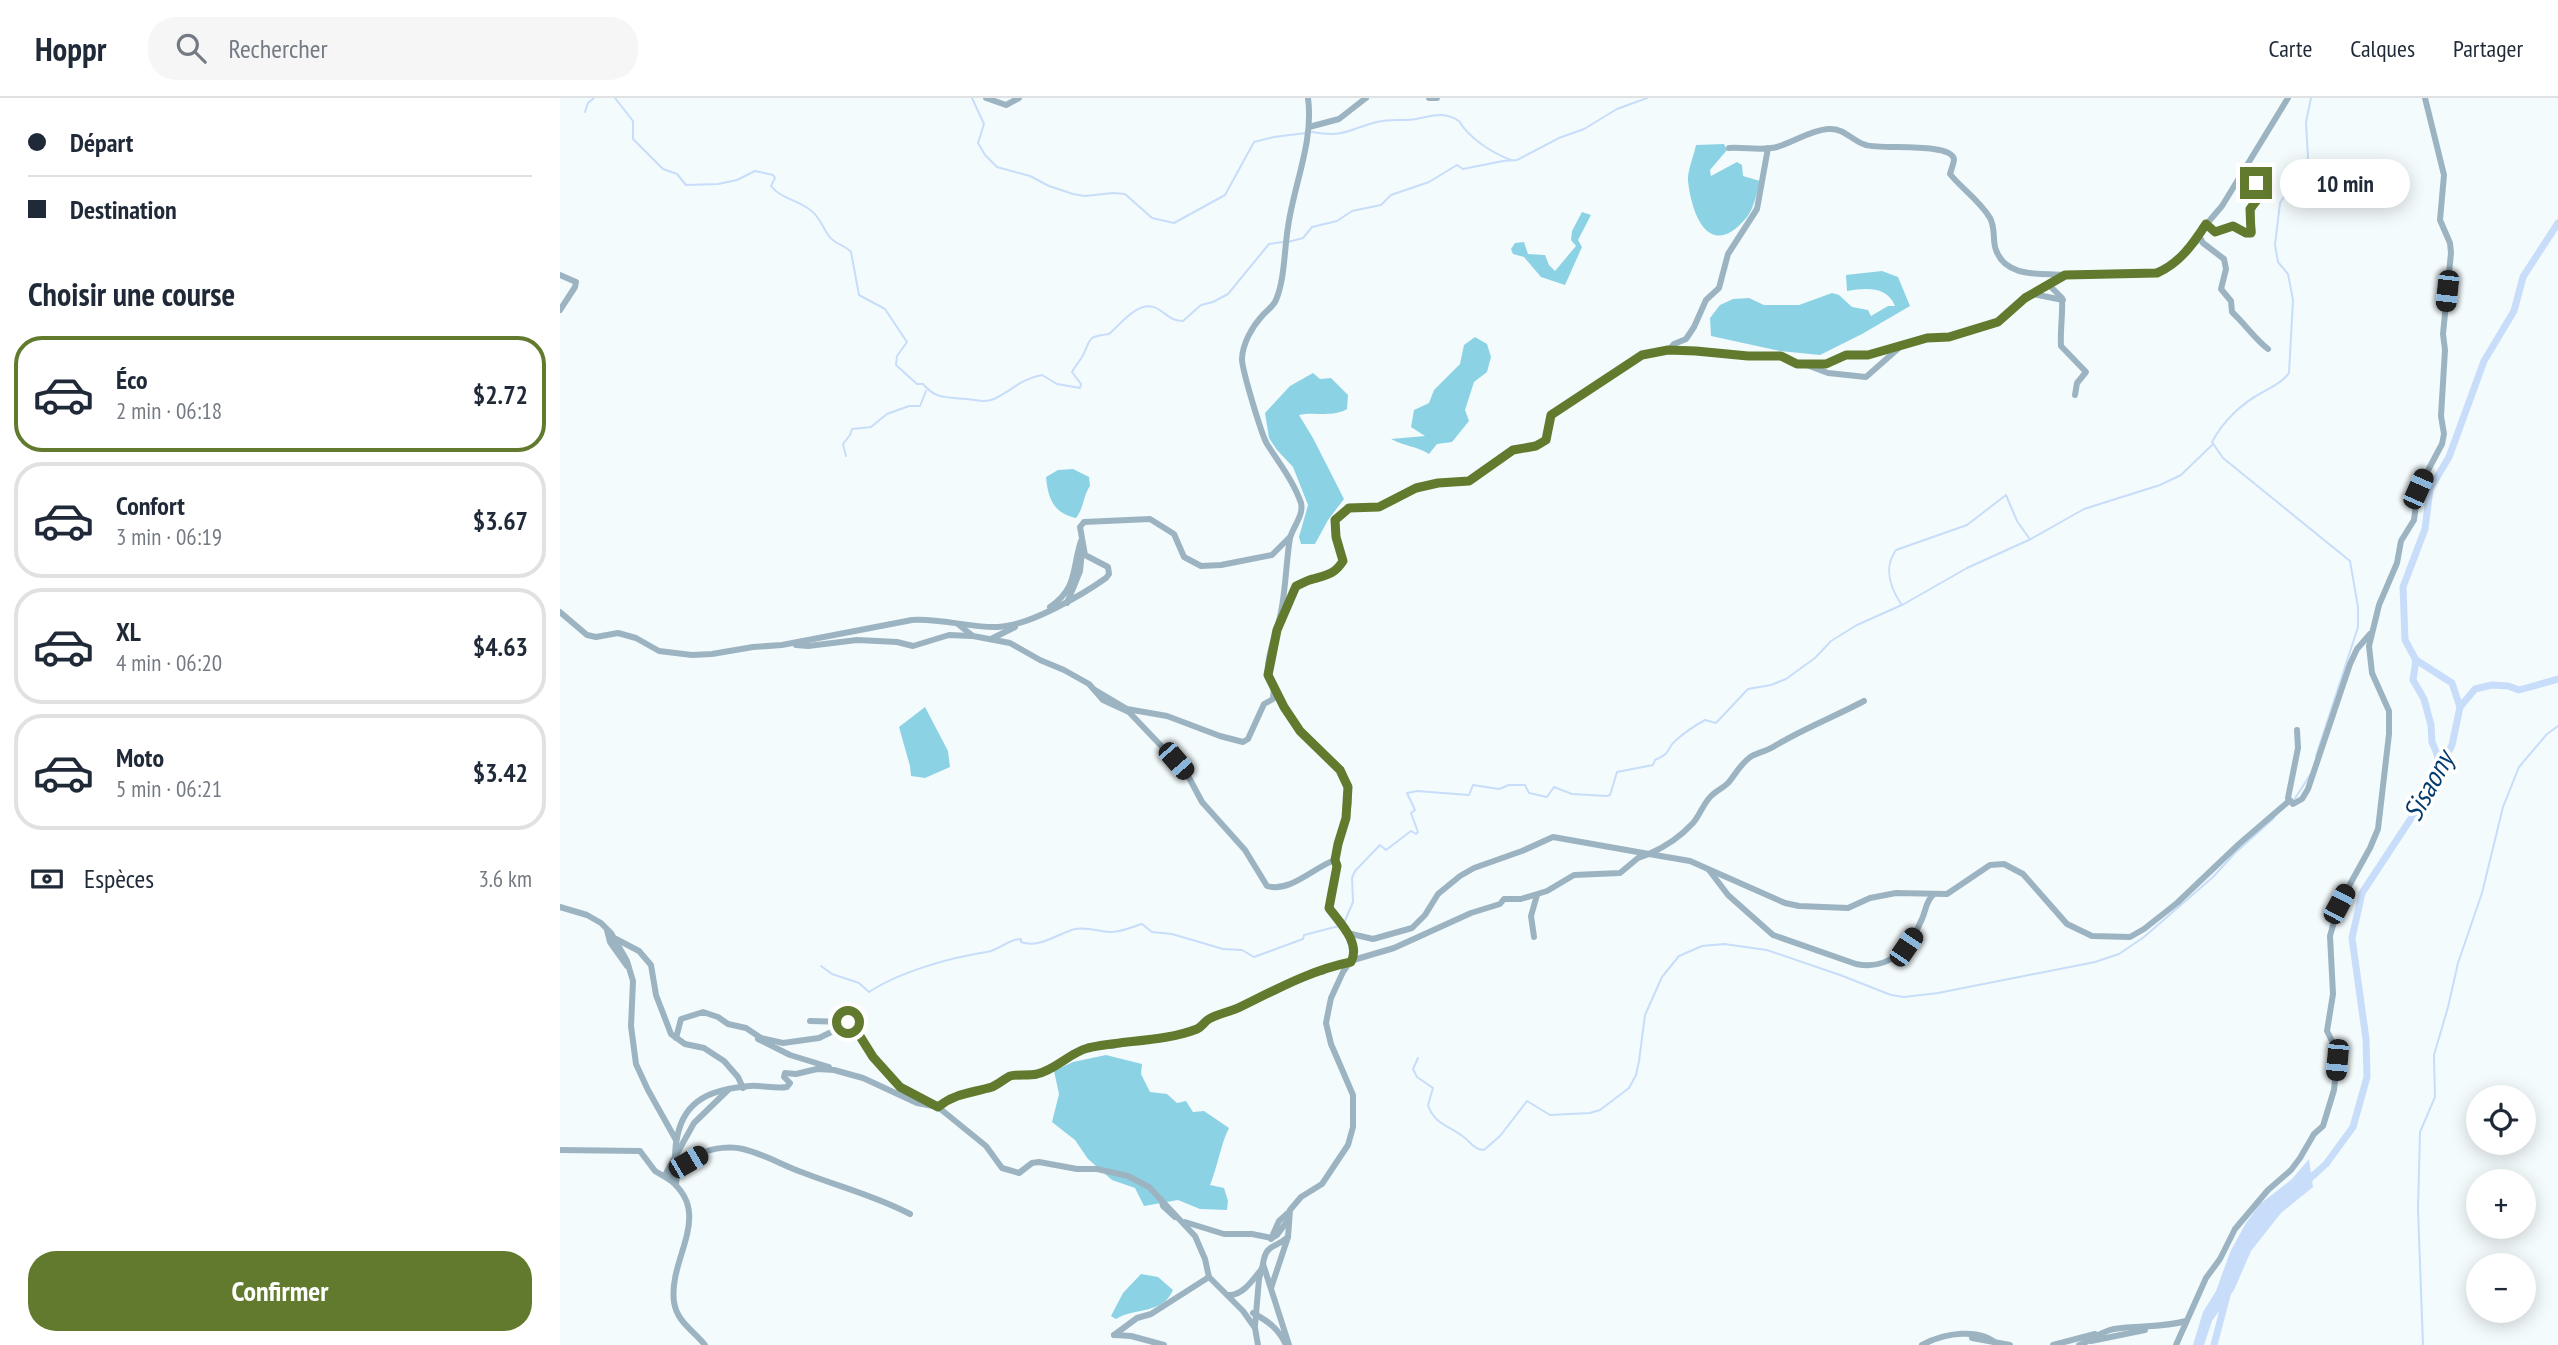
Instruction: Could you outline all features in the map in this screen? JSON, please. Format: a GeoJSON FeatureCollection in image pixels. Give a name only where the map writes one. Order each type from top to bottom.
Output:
{"type":"FeatureCollection","features":[{"type":"Feature","properties":{"kind":"street"},"geometry":{"type":"LineString","coordinates":[[986,98],[1006,105],[1019,98]]}},
{"type":"Feature","properties":{"kind":"street"},"geometry":{"type":"LineString","coordinates":[[1258,1345],[1255,1314],[1267,1249],[1279,1221],[1289,1215],[1301,1197],[1322,1184],[1352,1136],[1355,1104],[1331,1044],[1326,1023],[1331,998],[1354,956],[1353,942],[1329,908],[1338,844],[1346,818],[1348,787],[1340,770],[1300,731],[1268,675],[1291,535],[1300,515],[1301,505],[1278,458],[1262,433],[1242,370],[1244,345],[1254,326],[1273,307],[1278,295],[1288,227],[1311,118],[1308,98]]}},
{"type":"Feature","properties":{"kind":"street"},"geometry":{"type":"LineString","coordinates":[[1309,131],[1339,119],[1366,98]]}},
{"type":"Feature","properties":{"kind":"street"},"geometry":{"type":"LineString","coordinates":[[1429,98],[1437,98]]}},
{"type":"Feature","properties":{"kind":"street"},"geometry":{"type":"LineString","coordinates":[[1729,148],[1760,150],[1830,129],[1845,131],[1869,146],[1947,151],[1953,155],[1954,161],[1950,174],[1992,221],[1996,251],[2009,267],[2024,273],[2065,275],[2157,273],[2167,269],[2199,236],[2222,206],[2288,98]]}},
{"type":"Feature","properties":{"kind":"street"},"geometry":{"type":"LineString","coordinates":[[2176,1345],[2206,1278],[2220,1259],[2235,1229],[2268,1190],[2291,1170],[2314,1134],[2323,1126],[2334,1090],[2337,1053],[2327,1031],[2333,994],[2330,936],[2339,904],[2378,829],[2389,734],[2389,711],[2372,673],[2369,646],[2379,606],[2397,563],[2401,541],[2414,520],[2418,489],[2442,444],[2444,434],[2441,416],[2445,350],[2443,334],[2451,253],[2450,243],[2440,220],[2444,176],[2425,98]]}},
{"type":"Feature","properties":{"kind":"street"},"geometry":{"type":"LineString","coordinates":[[1668,350],[1686,339],[1706,300],[1719,288],[1728,254],[1757,209],[1768,148]]}},
{"type":"Feature","properties":{"kind":"street"},"geometry":{"type":"LineString","coordinates":[[2206,224],[2215,232],[2233,226],[2246,233],[2252,232],[2250,209],[2257,200],[2253,191],[2256,183],[2244,170]]}},
{"type":"Feature","properties":{"kind":"street"},"geometry":{"type":"LineString","coordinates":[[2199,236],[2203,243],[2224,259],[2225,273],[2221,289],[2230,299],[2232,312],[2244,322],[2255,339],[2268,349]]}},
{"type":"Feature","properties":{"kind":"street"},"geometry":{"type":"LineString","coordinates":[[560,275],[576,282],[560,310]]}},
{"type":"Feature","properties":{"kind":"street"},"geometry":{"type":"LineString","coordinates":[[1277,630],[1296,586],[1328,576],[1343,561],[1336,537],[1335,520],[1349,508],[1379,507],[1416,488],[1469,481],[1513,450],[1536,446],[1546,440],[1551,415],[1642,355],[1668,350],[1781,356],[1797,364],[1826,364],[1846,355],[1868,355],[1927,338],[1949,337],[1998,322],[2031,294],[2065,275]]}},
{"type":"Feature","properties":{"kind":"street"},"geometry":{"type":"LineString","coordinates":[[2049,285],[2063,300]]}},
{"type":"Feature","properties":{"kind":"street"},"geometry":{"type":"LineString","coordinates":[[2031,294],[2063,300]]}},
{"type":"Feature","properties":{"kind":"street"},"geometry":{"type":"LineString","coordinates":[[2063,300],[2060,315],[2063,323],[2062,346],[2086,372],[2077,383],[2075,395]]}},
{"type":"Feature","properties":{"kind":"street"},"geometry":{"type":"LineString","coordinates":[[1804,364],[1828,373],[1866,376],[1900,347]]}},
{"type":"Feature","properties":{"kind":"street"},"geometry":{"type":"LineString","coordinates":[[1067,603],[1080,570],[1080,527],[1084,522],[1150,519],[1174,534],[1179,549],[1190,562],[1201,566],[1272,555],[1291,535]]}},
{"type":"Feature","properties":{"kind":"street"},"geometry":{"type":"LineString","coordinates":[[992,639],[1092,589],[1109,573],[1108,567],[1088,557],[1082,543]]}},
{"type":"Feature","properties":{"kind":"street"},"geometry":{"type":"LineString","coordinates":[[1043,612],[1060,600],[1070,585],[1082,543]]}},
{"type":"Feature","properties":{"kind":"street"},"geometry":{"type":"LineString","coordinates":[[560,612],[587,635],[628,635],[659,651],[692,655],[785,644],[912,620],[929,619],[1000,627],[1030,618]]}},
{"type":"Feature","properties":{"kind":"street"},"geometry":{"type":"LineString","coordinates":[[958,624],[973,636]]}},
{"type":"Feature","properties":{"kind":"street"},"geometry":{"type":"LineString","coordinates":[[1343,928],[1373,939],[1412,928],[1425,915],[1438,894],[1460,876],[1474,867],[1553,837],[1678,857],[1779,901],[1799,906],[1848,908],[1870,898],[1896,893],[1951,893],[1990,865],[2004,864],[2023,874],[2067,925],[2092,936],[2130,937],[2177,903],[2239,844],[2291,802],[2302,799],[2308,789],[2350,664],[2357,649],[2372,633]]}},
{"type":"Feature","properties":{"kind":"street"},"geometry":{"type":"LineString","coordinates":[[785,644],[808,646],[844,640],[871,640],[913,646],[949,635],[992,639],[1010,643],[1064,670],[1127,709],[1167,716],[1220,737],[1243,742],[1248,739],[1264,704],[1274,697],[1274,686]]}},
{"type":"Feature","properties":{"kind":"street"},"geometry":{"type":"LineString","coordinates":[[1093,689],[1104,700],[1129,712],[1181,766],[1192,780],[1202,802],[1245,850],[1267,886],[1273,888],[1294,882],[1335,860]]}},
{"type":"Feature","properties":{"kind":"street"},"geometry":{"type":"LineString","coordinates":[[938,1107],[949,1098],[995,1086],[1010,1076],[1045,1072],[1065,1061],[1073,1053],[1087,1048],[1146,1038],[1166,1038],[1197,1029],[1208,1019],[1274,992],[1312,972],[1322,972],[1333,966],[1394,948],[1471,913],[1500,904],[1504,899],[1537,895],[1574,875],[1620,873],[1638,858],[1676,839],[1693,822],[1709,798],[1724,786],[1751,756],[1864,701]]}},
{"type":"Feature","properties":{"kind":"street"},"geometry":{"type":"LineString","coordinates":[[2291,802],[2298,748],[2297,730]]}},
{"type":"Feature","properties":{"kind":"street"},"geometry":{"type":"LineString","coordinates":[[1708,868],[1728,895],[1773,935],[1870,967],[1889,961],[1906,947],[1922,920],[1928,899],[1933,895]]}},
{"type":"Feature","properties":{"kind":"street"},"geometry":{"type":"LineString","coordinates":[[1534,937],[1531,916],[1537,895]]}},
{"type":"Feature","properties":{"kind":"street"},"geometry":{"type":"LineString","coordinates":[[560,907],[587,915],[607,928],[627,961],[633,981],[631,1026],[636,1063],[677,1141]]}},
{"type":"Feature","properties":{"kind":"street"},"geometry":{"type":"LineString","coordinates":[[607,928],[610,942],[628,968]]}},
{"type":"Feature","properties":{"kind":"street"},"geometry":{"type":"LineString","coordinates":[[614,937],[639,951],[651,965],[656,995],[667,1026],[676,1038],[685,1044],[704,1048],[724,1061],[738,1077],[743,1088]]}},
{"type":"Feature","properties":{"kind":"street"},"geometry":{"type":"LineString","coordinates":[[676,1038],[678,1022],[681,1019],[703,1012],[728,1024],[746,1028],[778,1050],[863,1078],[917,1103],[938,1107]]}},
{"type":"Feature","properties":{"kind":"street"},"geometry":{"type":"LineString","coordinates":[[810,1021],[850,1023],[863,1038],[873,1057],[900,1087],[938,1107],[986,1146],[1002,1168],[1009,1172],[1018,1172],[1032,1163],[1039,1162],[1077,1169],[1097,1169],[1128,1175],[1141,1181],[1160,1197],[1195,1236],[1205,1259],[1209,1278],[1240,1307],[1255,1328]]}},
{"type":"Feature","properties":{"kind":"street"},"geometry":{"type":"LineString","coordinates":[[753,1035],[787,1043],[798,1039],[819,1038],[850,1023]]}},
{"type":"Feature","properties":{"kind":"street"},"geometry":{"type":"LineString","coordinates":[[671,1180],[676,1166],[677,1141],[682,1122],[697,1100],[731,1087],[788,1087],[790,1083],[784,1077],[785,1073],[834,1070]]}},
{"type":"Feature","properties":{"kind":"street"},"geometry":{"type":"LineString","coordinates":[[676,1153],[708,1106],[731,1087]]}},
{"type":"Feature","properties":{"kind":"street"},"geometry":{"type":"LineString","coordinates":[[671,1180],[688,1162],[710,1149],[743,1149],[886,1201],[910,1214]]}},
{"type":"Feature","properties":{"kind":"street"},"geometry":{"type":"LineString","coordinates":[[560,1150],[640,1151],[655,1171],[671,1180],[689,1206],[691,1219],[674,1274],[674,1303],[683,1324],[705,1345]]}},
{"type":"Feature","properties":{"kind":"street"},"geometry":{"type":"LineString","coordinates":[[1271,1291],[1289,1237],[1289,1215]]}},
{"type":"Feature","properties":{"kind":"street"},"geometry":{"type":"LineString","coordinates":[[1182,1221],[1224,1234],[1251,1234],[1272,1238]]}},
{"type":"Feature","properties":{"kind":"street"},"geometry":{"type":"LineString","coordinates":[[1267,1249],[1289,1237]]}},
{"type":"Feature","properties":{"kind":"street"},"geometry":{"type":"LineString","coordinates":[[1228,1294],[1241,1292],[1262,1267]]}},
{"type":"Feature","properties":{"kind":"street"},"geometry":{"type":"LineString","coordinates":[[1262,1267],[1285,1328],[1296,1345]]}},
{"type":"Feature","properties":{"kind":"street"},"geometry":{"type":"LineString","coordinates":[[1164,1345],[1131,1336],[1114,1335],[1137,1318],[1151,1314],[1209,1278]]}},
{"type":"Feature","properties":{"kind":"street"},"geometry":{"type":"LineString","coordinates":[[1240,1307],[1273,1326],[1287,1345]]}},
{"type":"Feature","properties":{"kind":"street"},"geometry":{"type":"LineString","coordinates":[[2080,1345],[2186,1321]]}},
{"type":"Feature","properties":{"kind":"street"},"geometry":{"type":"LineString","coordinates":[[2053,1345],[2115,1329],[2171,1325]]}},
{"type":"Feature","properties":{"kind":"street"},"geometry":{"type":"LineString","coordinates":[[1285,1328],[1287,1345]]}},
{"type":"Feature","properties":{"kind":"street"},"geometry":{"type":"LineString","coordinates":[[2090,1341],[2097,1334]]}},
{"type":"Feature","properties":{"kind":"street"},"geometry":{"type":"LineString","coordinates":[[1922,1345],[1944,1337],[1982,1335],[1988,1336],[1997,1344],[2010,1345]]}},
{"type":"Feature","properties":{"kind":"shaded area"},"geometry":{"type":"Polygon","coordinates":[[[1724,144],[1727,150],[1710,170],[1711,176],[1737,162],[1742,165],[1743,176],[1760,181],[1747,217],[1734,230],[1723,235],[1714,235],[1699,220],[1690,195],[1688,177],[1696,145],[1724,144]]]}},
{"type":"Feature","properties":{"kind":"shaded area"},"geometry":{"type":"Polygon","coordinates":[[[1582,212],[1591,215],[1578,240],[1582,247],[1565,285],[1541,277],[1524,257],[1513,254],[1511,249],[1515,243],[1524,242],[1528,254],[1545,255],[1555,271],[1576,246],[1571,240],[1572,231],[1582,212]]]}},
{"type":"Feature","properties":{"kind":"shaded area"},"geometry":{"type":"Polygon","coordinates":[[[1882,271],[1898,277],[1910,306],[1820,355],[1780,351],[1711,336],[1710,318],[1720,305],[1733,299],[1749,298],[1764,305],[1799,305],[1832,293],[1839,295],[1852,307],[1868,310],[1871,316],[1888,306],[1895,306],[1887,295],[1875,290],[1847,291],[1846,275],[1882,271]]]}},
{"type":"Feature","properties":{"kind":"shaded area"},"geometry":{"type":"Polygon","coordinates":[[[1475,337],[1487,344],[1491,357],[1487,372],[1474,382],[1465,410],[1469,421],[1452,442],[1437,444],[1429,454],[1391,439],[1425,436],[1411,427],[1414,410],[1429,403],[1434,390],[1460,364],[1464,345],[1475,337]]]}},
{"type":"Feature","properties":{"kind":"shaded area"},"geometry":{"type":"Polygon","coordinates":[[[1313,373],[1320,379],[1331,378],[1348,395],[1347,409],[1341,412],[1299,415],[1344,499],[1315,544],[1301,544],[1299,537],[1308,505],[1293,467],[1269,438],[1265,413],[1290,386],[1313,373]]]}},
{"type":"Feature","properties":{"kind":"shaded area"},"geometry":{"type":"Polygon","coordinates":[[[1073,469],[1089,477],[1090,486],[1076,518],[1068,516],[1053,504],[1046,477],[1058,470],[1073,469]]]}},
{"type":"Feature","properties":{"kind":"shaded area"},"geometry":{"type":"Polygon","coordinates":[[[925,707],[948,751],[950,767],[925,778],[911,776],[899,727],[925,707]]]}},
{"type":"Feature","properties":{"kind":"shaded area"},"geometry":{"type":"Polygon","coordinates":[[[1106,1055],[1142,1064],[1141,1074],[1150,1092],[1167,1094],[1177,1103],[1186,1101],[1193,1112],[1204,1111],[1229,1128],[1210,1185],[1224,1188],[1228,1201],[1227,1210],[1200,1209],[1178,1200],[1144,1206],[1135,1188],[1112,1180],[1088,1159],[1075,1140],[1052,1122],[1059,1094],[1054,1071],[1073,1062],[1106,1055]]]}},
{"type":"Feature","properties":{"kind":"shaded area"},"geometry":{"type":"Polygon","coordinates":[[[2309,1159],[2313,1187],[2281,1213],[2251,1251],[2234,1290],[2212,1321],[2204,1345],[2193,1345],[2203,1312],[2216,1291],[2231,1250],[2246,1223],[2260,1204],[2292,1179],[2309,1159]]]}},
{"type":"Feature","properties":{"kind":"shaded area"},"geometry":{"type":"Polygon","coordinates":[[[1141,1274],[1158,1277],[1173,1290],[1168,1298],[1155,1307],[1116,1319],[1111,1316],[1123,1293],[1141,1274]]]}},
{"type":"Feature","properties":{"kind":"waterway"},"geometry":{"type":"LineString","coordinates":[[585,112],[588,103],[594,98]]}},
{"type":"Feature","properties":{"kind":"waterway"},"geometry":{"type":"LineString","coordinates":[[615,98],[633,121],[633,139],[663,169],[677,174],[686,185],[718,184],[737,180],[755,171],[773,175],[775,178],[771,186],[775,190],[813,212],[831,239],[851,252],[859,295],[885,309],[907,342],[897,356],[896,365],[917,384],[923,384],[943,397],[990,400],[1028,379],[1042,375],[1057,384],[1080,388],[1081,384],[1072,372],[1093,338],[1109,334],[1137,309],[1144,307],[1158,309],[1172,319],[1183,321],[1201,305],[1228,294],[1269,244],[1283,242]]}},
{"type":"Feature","properties":{"kind":"waterway"},"geometry":{"type":"LineString","coordinates":[[972,98],[984,124],[978,143],[997,167],[1030,176],[1073,194],[1125,194],[1152,218],[1174,223],[1225,195],[1254,142],[1306,133]]}},
{"type":"Feature","properties":{"kind":"waterway"},"geometry":{"type":"LineString","coordinates":[[1288,242],[1303,238],[1312,227],[1337,221],[1352,211],[1381,205],[1391,195],[1429,182],[1457,165],[1463,169],[1517,160],[1559,138],[1584,129],[1617,109],[1647,98]]}},
{"type":"Feature","properties":{"kind":"waterway"},"geometry":{"type":"LineString","coordinates":[[2311,98],[2306,122],[2308,158],[2280,203],[2275,245],[2278,262],[2288,274],[2293,300],[2289,373],[2241,407],[2227,420],[2212,442],[2223,458],[2350,561],[2358,607],[2358,627],[2316,756]]}},
{"type":"Feature","properties":{"kind":"waterway"},"geometry":{"type":"LineString","coordinates":[[1312,132],[1340,133],[1382,121],[1443,115],[1459,121],[1482,144],[1511,160]]}},
{"type":"Feature","properties":{"kind":"waterway","name":"Sisaony"},"geometry":{"type":"LineString","coordinates":[[2306,1182],[2326,1164],[2353,1127],[2367,1077],[2366,1039],[2352,938],[2362,893],[2427,794],[2452,745],[2460,707],[2452,683],[2416,660],[2405,640],[2403,587],[2425,529],[2430,489],[2449,457],[2484,361],[2514,311],[2523,277],[2558,223]]}},
{"type":"Feature","properties":{"kind":"waterway"},"geometry":{"type":"LineString","coordinates":[[846,456],[843,444],[852,429],[871,427],[887,414],[909,406],[920,406],[926,391]]}},
{"type":"Feature","properties":{"kind":"waterway"},"geometry":{"type":"LineString","coordinates":[[1344,923],[1353,902],[1352,878],[1355,871],[1380,845],[1386,850],[1411,831],[1416,834],[1418,832],[1411,813],[1415,810],[1407,793],[1417,791],[1469,795],[1473,785],[1499,789],[1509,785],[1525,785],[1529,793],[1547,797],[1554,787],[1572,794],[1610,795],[1617,772],[1653,765],[1655,760],[1667,753],[1672,744],[1693,727],[1705,720],[1716,723],[1748,689],[1786,679],[1815,658],[1831,641],[1857,625],[1904,604],[1967,568],[2031,539],[2084,509],[2160,485],[2181,475],[2212,445]]}},
{"type":"Feature","properties":{"kind":"waterway"},"geometry":{"type":"LineString","coordinates":[[1901,604],[1894,591],[1889,571],[1896,550],[1967,525],[2006,495],[2017,521],[2029,538]]}},
{"type":"Feature","properties":{"kind":"waterway"},"geometry":{"type":"LineString","coordinates":[[2416,660],[2413,680],[2424,699],[2439,769]]}},
{"type":"Feature","properties":{"kind":"waterway"},"geometry":{"type":"LineString","coordinates":[[2460,707],[2475,689],[2492,685],[2519,690],[2558,679]]}},
{"type":"Feature","properties":{"kind":"waterway"},"geometry":{"type":"LineString","coordinates":[[2423,1345],[2418,1209],[2420,1132],[2435,1097],[2434,1055],[2458,963],[2482,893],[2503,807],[2519,767],[2547,734],[2558,726]]}},
{"type":"Feature","properties":{"kind":"waterway"},"geometry":{"type":"LineString","coordinates":[[2294,800],[2310,775]]}},
{"type":"Feature","properties":{"kind":"waterway"},"geometry":{"type":"LineString","coordinates":[[1418,1058],[1413,1069],[1417,1077],[1433,1088],[1428,1105],[1433,1116],[1474,1146],[1484,1150],[1500,1136],[1527,1101],[1550,1115],[1590,1113],[1600,1110],[1629,1088],[1636,1075],[1645,1015],[1662,977],[1679,956],[1702,946],[1724,944],[1767,950],[1891,995],[1904,997],[1938,993],[2095,962],[2119,954],[2144,937],[2213,877],[2274,818]]}},
{"type":"Feature","properties":{"kind":"waterway"},"geometry":{"type":"LineString","coordinates":[[821,966],[832,974],[859,983],[869,992],[926,966],[992,951],[1016,939],[1028,944],[1042,942],[1075,929],[1113,932],[1142,924],[1152,932],[1172,934],[1223,949],[1242,950],[1254,957],[1303,939],[1304,935],[1339,926]]}},
{"type":"Feature","properties":{"kind":"waterway","name":"Sisaony"},"geometry":{"type":"LineString","coordinates":[[2214,1345],[2227,1295]]}},
{"type":"Feature","properties":{"kind":"route"},"geometry":{"type":"LineString","coordinates":[[848,1022],[863,1038],[873,1057],[900,1087],[938,1107],[958,1094],[995,1086],[1010,1076],[1045,1072],[1065,1061],[1073,1053],[1087,1048],[1105,1044],[1112,1046],[1146,1038],[1166,1038],[1197,1029],[1208,1019],[1274,992],[1312,972],[1322,972],[1351,962],[1354,956],[1353,942],[1329,908],[1338,844],[1345,828],[1348,787],[1340,770],[1300,731],[1268,675],[1277,630],[1296,586],[1328,576],[1343,561],[1336,537],[1335,520],[1349,508],[1379,507],[1416,488],[1469,481],[1513,450],[1536,446],[1546,440],[1551,415],[1642,355],[1668,350],[1748,356],[1763,354],[1781,356],[1797,364],[1826,364],[1846,355],[1868,355],[1927,338],[1949,337],[1998,322],[2025,298],[2065,275],[2157,273],[2167,269],[2190,248],[2206,224],[2215,232],[2233,226],[2251,233],[2250,209],[2257,200],[2253,191],[2256,183]]}}]}
